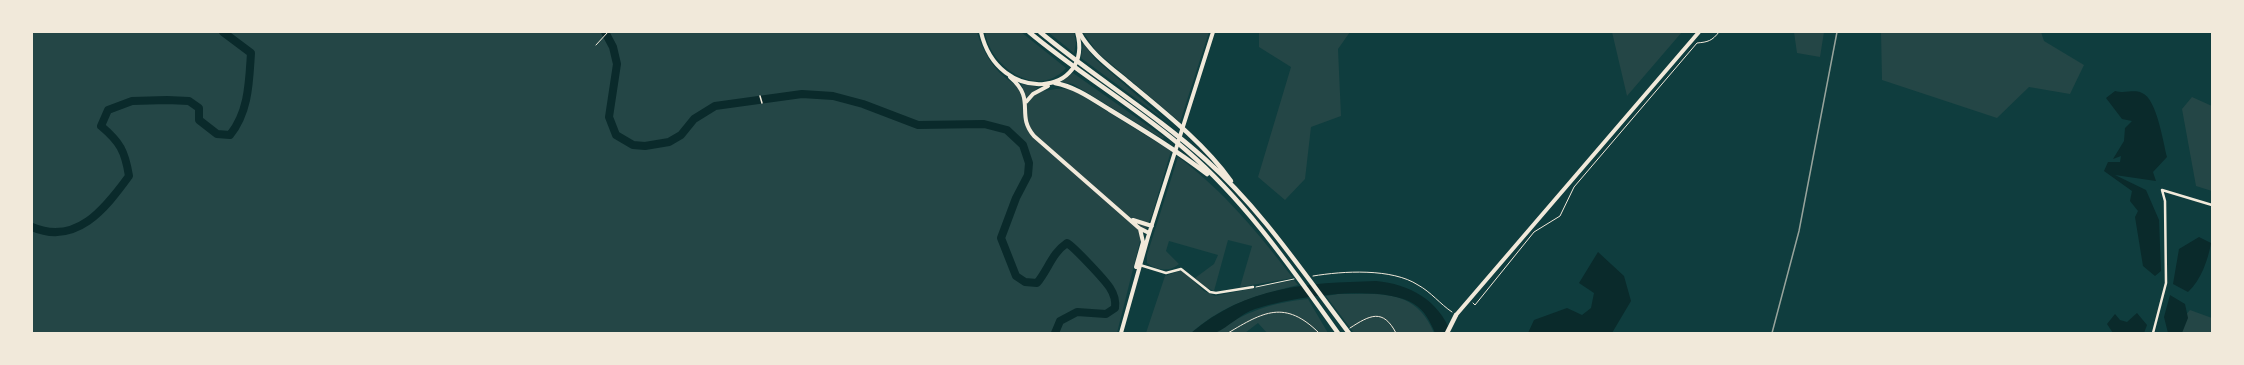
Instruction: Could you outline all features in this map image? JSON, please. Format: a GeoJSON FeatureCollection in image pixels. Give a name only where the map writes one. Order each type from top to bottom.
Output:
{"type":"FeatureCollection","features":[{"type":"Feature","properties":{"kind":"highway"},"geometry":{"type":"LineString","coordinates":[[1029,32],[1056,54],[1187,150],[1221,184],[1269,238],[1338,333]]}},
{"type":"Feature","properties":{"kind":"highway"},"geometry":{"type":"LineString","coordinates":[[1040,32],[1190,145],[1239,192]]}},
{"type":"Feature","properties":{"kind":"highway"},"geometry":{"type":"LineString","coordinates":[[1078,32],[1094,52],[1174,121],[1224,170],[1239,192],[1330,308],[1350,330]]}},
{"type":"Feature","properties":{"kind":"highway"},"geometry":{"type":"LineString","coordinates":[[1055,83],[1068,85],[1081,92],[1159,139],[1221,184]]}},
{"type":"Feature","properties":{"kind":"highway"},"geometry":{"type":"LineString","coordinates":[[1447,333],[1456,315]]}},
{"type":"Feature","properties":{"kind":"main road"},"geometry":{"type":"LineString","coordinates":[[981,32],[990,56],[1021,88],[1026,105],[1025,115],[1027,126],[1034,136],[1131,219],[1139,228],[1149,233]]}},
{"type":"Feature","properties":{"kind":"main road"},"geometry":{"type":"LineString","coordinates":[[1026,105],[1033,94],[1055,83],[1073,66],[1080,51],[1078,32]]}},
{"type":"Feature","properties":{"kind":"main road"},"geometry":{"type":"LineString","coordinates":[[1138,265],[1152,226],[1213,32]]}},
{"type":"Feature","properties":{"kind":"main road"},"geometry":{"type":"LineString","coordinates":[[1456,315],[1699,32]]}},
{"type":"Feature","properties":{"kind":"main road"},"geometry":{"type":"LineString","coordinates":[[1010,76],[1027,83],[1050,85]]}},
{"type":"Feature","properties":{"kind":"main road"},"geometry":{"type":"LineString","coordinates":[[1131,219],[1152,226]]}},
{"type":"Feature","properties":{"kind":"main road"},"geometry":{"type":"LineString","coordinates":[[1121,333],[1136,280],[1143,242],[1139,228]]}},
{"type":"Feature","properties":{"kind":"street"},"geometry":{"type":"LineString","coordinates":[[2153,333],[2166,283],[2165,201],[2162,190],[2212,205]]}},
{"type":"Feature","properties":{"kind":"street"},"geometry":{"type":"LineString","coordinates":[[1138,265],[1166,273],[1181,269],[1205,289],[1213,293],[1253,287]]}},
{"type":"Feature","properties":{"kind":"lane"},"geometry":{"type":"LineString","coordinates":[[760,96],[762,103]]}},
{"type":"Feature","properties":{"kind":"path"},"geometry":{"type":"LineString","coordinates":[[596,45],[608,32]]}},
{"type":"Feature","properties":{"kind":"path"},"geometry":{"type":"LineString","coordinates":[[1471,301],[1475,305],[1534,232],[1560,216],[1574,187],[1697,43],[1708,42],[1719,32]]}},
{"type":"Feature","properties":{"kind":"path"},"geometry":{"type":"LineString","coordinates":[[1311,276],[1376,273],[1396,276],[1418,284],[1456,315]]}},
{"type":"Feature","properties":{"kind":"path"},"geometry":{"type":"LineString","coordinates":[[1253,287],[1297,277]]}},
{"type":"Feature","properties":{"kind":"path"},"geometry":{"type":"LineString","coordinates":[[1228,333],[1249,320],[1268,313],[1282,311],[1296,317],[1319,333]]}},
{"type":"Feature","properties":{"kind":"path"},"geometry":{"type":"LineString","coordinates":[[1350,330],[1366,317],[1374,315],[1386,319],[1396,333]]}},
{"type":"Feature","properties":{"kind":"shaded area"},"geometry":{"type":"Polygon","coordinates":[[[32,32],[977,32],[988,58],[1000,73],[1014,84],[1023,88],[1021,84],[1038,87],[1035,91],[1065,89],[1076,92],[1171,151],[1152,215],[1140,241],[1117,333],[32,333],[32,32]]]}},
{"type":"Feature","properties":{"kind":"shaded area"},"geometry":{"type":"Polygon","coordinates":[[[985,32],[1021,32],[1066,68],[1055,77],[1042,81],[1029,80],[1017,75],[1005,67],[996,57],[989,45],[985,32]]]}},
{"type":"Feature","properties":{"kind":"shaded area"},"geometry":{"type":"Polygon","coordinates":[[[1048,32],[1074,32],[1076,43],[1074,53],[1048,32]]]}},
{"type":"Feature","properties":{"kind":"shaded area"},"geometry":{"type":"Polygon","coordinates":[[[1083,32],[1209,32],[1180,122],[1097,52],[1083,32]]]}},
{"type":"Feature","properties":{"kind":"shaded area"},"geometry":{"type":"Polygon","coordinates":[[[1259,32],[1350,32],[1338,49],[1341,116],[1311,127],[1305,179],[1285,200],[1258,177],[1291,67],[1259,47],[1259,32]]]}},
{"type":"Feature","properties":{"kind":"shaded area"},"geometry":{"type":"Polygon","coordinates":[[[1612,32],[1682,32],[1627,96],[1612,32]]]}},
{"type":"Feature","properties":{"kind":"shaded area"},"geometry":{"type":"Polygon","coordinates":[[[1794,32],[1824,32],[1820,57],[1797,53],[1794,32]]]}},
{"type":"Feature","properties":{"kind":"shaded area"},"geometry":{"type":"Polygon","coordinates":[[[1881,32],[2041,32],[2044,41],[2084,65],[2070,94],[2029,87],[1997,118],[1882,80],[1881,32]]]}},
{"type":"Feature","properties":{"kind":"shaded area"},"geometry":{"type":"Polygon","coordinates":[[[1083,43],[1095,59],[1169,123],[1081,58],[1083,43]]]}},
{"type":"Feature","properties":{"kind":"shaded area"},"geometry":{"type":"Polygon","coordinates":[[[1073,73],[1164,137],[1163,139],[1073,84],[1061,82],[1073,73]]]}},
{"type":"Feature","properties":{"kind":"shaded area"},"geometry":{"type":"Polygon","coordinates":[[[2115,91],[2139,92],[2147,97],[2152,103],[2159,122],[2167,157],[2153,172],[2156,181],[2115,175],[2146,190],[2159,220],[2161,271],[2155,276],[2143,266],[2135,217],[2138,211],[2130,201],[2132,191],[2104,171],[2108,162],[2120,162],[2121,156],[2113,159],[2124,141],[2125,128],[2132,121],[2122,119],[2106,98],[2115,91]]]}},
{"type":"Feature","properties":{"kind":"shaded area"},"geometry":{"type":"Polygon","coordinates":[[[2192,97],[2212,106],[2212,191],[2196,186],[2182,109],[2192,97]]]}},
{"type":"Feature","properties":{"kind":"shaded area"},"geometry":{"type":"Polygon","coordinates":[[[1178,157],[1211,184],[1240,213],[1293,278],[1240,287],[1252,246],[1228,240],[1214,291],[1207,288],[1195,278],[1214,264],[1218,255],[1169,241],[1166,251],[1179,264],[1175,267],[1163,270],[1155,268],[1147,263],[1147,255],[1178,157]]]}},
{"type":"Feature","properties":{"kind":"shaded area"},"geometry":{"type":"Polygon","coordinates":[[[2199,237],[2211,243],[2208,256],[2200,276],[2188,292],[2173,284],[2179,249],[2199,237]]]}},
{"type":"Feature","properties":{"kind":"shaded area"},"geometry":{"type":"Polygon","coordinates":[[[1598,252],[1624,276],[1631,301],[1612,333],[1528,333],[1534,320],[1567,308],[1582,315],[1591,308],[1594,293],[1579,283],[1598,252]]]}},
{"type":"Feature","properties":{"kind":"shaded area"},"geometry":{"type":"Polygon","coordinates":[[[1182,270],[1204,291],[1215,296],[1294,280],[1298,285],[1254,297],[1242,302],[1216,314],[1191,333],[1146,333],[1165,276],[1182,270]]]}},
{"type":"Feature","properties":{"kind":"shaded area"},"geometry":{"type":"Polygon","coordinates":[[[1376,281],[1400,286],[1421,296],[1439,311],[1446,321],[1451,333],[1435,333],[1424,313],[1414,304],[1399,298],[1381,294],[1359,293],[1312,297],[1271,304],[1250,311],[1213,334],[1191,333],[1212,317],[1234,305],[1256,296],[1278,290],[1325,283],[1376,281]]]}},
{"type":"Feature","properties":{"kind":"shaded area"},"geometry":{"type":"Polygon","coordinates":[[[1338,294],[1382,294],[1407,301],[1417,308],[1426,318],[1434,333],[1354,333],[1326,296],[1338,294]]]}},
{"type":"Feature","properties":{"kind":"shaded area"},"geometry":{"type":"Polygon","coordinates":[[[2170,295],[2185,304],[2188,318],[2182,333],[2168,333],[2164,317],[2170,295]]]}},
{"type":"Feature","properties":{"kind":"shaded area"},"geometry":{"type":"Polygon","coordinates":[[[1308,299],[1328,333],[1267,333],[1258,323],[1245,333],[1215,333],[1237,319],[1259,309],[1295,300],[1308,299]]]}},
{"type":"Feature","properties":{"kind":"shaded area"},"geometry":{"type":"Polygon","coordinates":[[[2190,310],[2212,318],[2212,333],[2171,333],[2190,310]]]}},
{"type":"Feature","properties":{"kind":"shaded area"},"geometry":{"type":"Polygon","coordinates":[[[2137,313],[2147,325],[2144,333],[2113,333],[2107,324],[2115,314],[2120,320],[2127,322],[2137,313]]]}},
{"type":"Feature","properties":{"kind":"waterway"},"geometry":{"type":"LineString","coordinates":[[32,227],[48,232],[62,232],[76,228],[99,212],[110,201],[129,176],[126,160],[121,148],[113,137],[101,126],[108,110],[132,101],[189,101],[199,108],[199,120],[217,134],[230,135],[241,116],[247,96],[251,53],[223,32]]}},
{"type":"Feature","properties":{"kind":"waterway"},"geometry":{"type":"LineString","coordinates":[[605,32],[613,47],[617,64],[609,117],[616,135],[633,145],[645,146],[669,142],[681,135],[694,119],[715,106],[802,94],[833,96],[863,104],[918,125],[984,124],[1007,130],[1023,145],[1029,163],[1028,175],[1016,198],[1001,238],[1016,276],[1025,282],[1037,283],[1054,257],[1067,243],[1102,278],[1110,288],[1114,297],[1115,308],[1106,314],[1077,312],[1060,321],[1055,333]]}},
{"type":"Feature","properties":{"kind":"railway"},"geometry":{"type":"LineString","coordinates":[[1772,333],[1799,231],[1837,32]]}}]}
